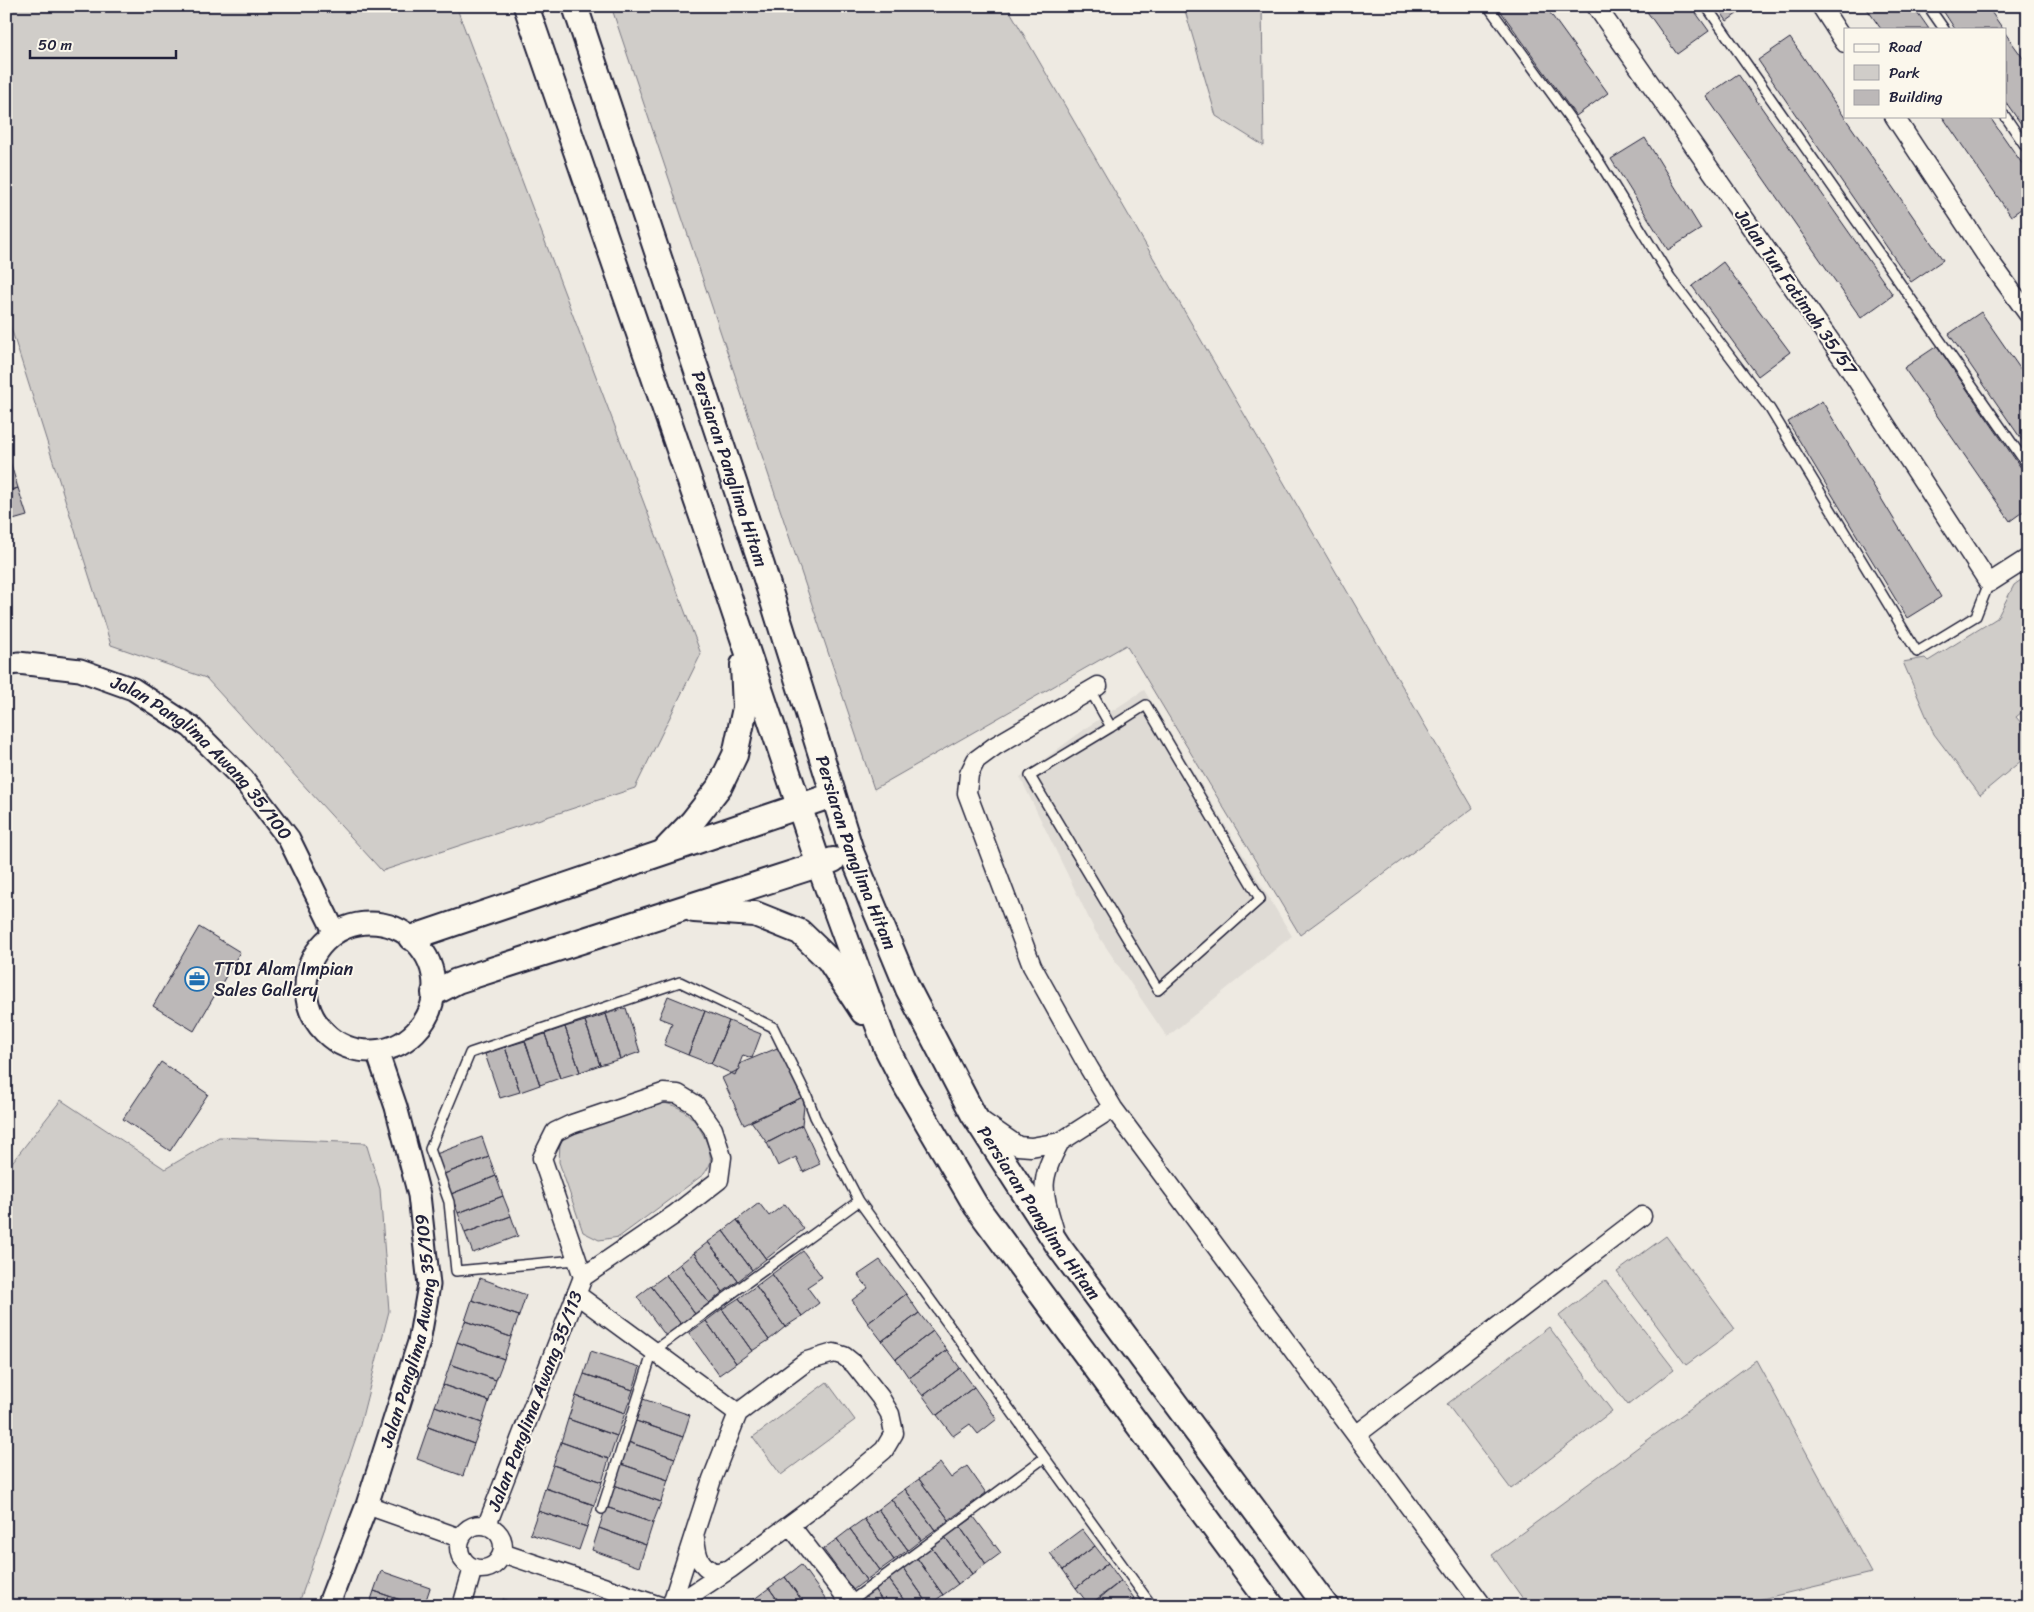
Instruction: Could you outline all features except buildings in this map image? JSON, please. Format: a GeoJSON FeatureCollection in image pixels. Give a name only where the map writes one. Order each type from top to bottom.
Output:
{"type":"FeatureCollection","features":[{"type":"Feature","properties":{"kind":"main road","name":"Persiaran Panglima Hitam"},"geometry":{"type":"LineString","coordinates":[[526,6],[707,531],[819,865]]}},
{"type":"Feature","properties":{"kind":"main road","name":"Persiaran Panglima Hitam"},"geometry":{"type":"LineString","coordinates":[[575,6],[762,566],[852,854],[908,989],[973,1114],[1059,1247],[1326,1606]]}},
{"type":"Feature","properties":{"kind":"main road"},"geometry":{"type":"LineString","coordinates":[[663,852],[692,822],[714,794],[736,755],[745,708],[742,639]]}},
{"type":"Feature","properties":{"kind":"main road"},"geometry":{"type":"LineString","coordinates":[[411,938],[833,795]]}},
{"type":"Feature","properties":{"kind":"main road"},"geometry":{"type":"LineString","coordinates":[[434,993],[457,981],[852,854]]}},
{"type":"Feature","properties":{"kind":"main road"},"geometry":{"type":"LineString","coordinates":[[819,865],[886,1047],[906,1088],[976,1206],[1272,1606]]}},
{"type":"Feature","properties":{"kind":"main road"},"geometry":{"type":"LineString","coordinates":[[680,909],[755,914],[800,932],[830,960],[886,1047]]}},
{"type":"Feature","properties":{"kind":"street","name":"Jalan Tun Fatimah 35/57"},"geometry":{"type":"LineString","coordinates":[[1596,6],[1843,359],[1989,583]]}},
{"type":"Feature","properties":{"kind":"street"},"geometry":{"type":"LineString","coordinates":[[1821,6],[1844,41]]}},
{"type":"Feature","properties":{"kind":"street"},"geometry":{"type":"LineString","coordinates":[[1895,118],[1989,260],[2028,314]]}},
{"type":"Feature","properties":{"kind":"street"},"geometry":{"type":"LineString","coordinates":[[1989,583],[2028,558]]}},
{"type":"Feature","properties":{"kind":"street","name":"Jalan Panglima Awang 35/100"},"geometry":{"type":"LineString","coordinates":[[6,665],[18,663],[80,670],[133,689],[191,727],[243,779],[289,839],[335,933]]}},
{"type":"Feature","properties":{"kind":"street"},"geometry":{"type":"LineString","coordinates":[[1094,688],[994,746],[976,760],[969,774],[967,793],[1032,966],[1113,1108],[1483,1606]]}},
{"type":"Feature","properties":{"kind":"street"},"geometry":{"type":"LineString","coordinates":[[373,923],[393,927],[411,938],[424,953],[432,972],[434,993],[428,1014],[416,1032],[398,1045],[377,1051],[356,1050],[335,1041],[319,1026],[309,1006],[306,985],[310,965],[320,947],[335,933],[353,925],[373,923]]}},
{"type":"Feature","properties":{"kind":"street","name":"Jalan Panglima Awang 35/109"},"geometry":{"type":"LineString","coordinates":[[328,1606],[366,1505],[419,1342],[429,1285],[419,1195],[396,1107],[377,1051]]}},
{"type":"Feature","properties":{"kind":"street","name":"Jalan Panglima Awang 35/113"},"geometry":{"type":"LineString","coordinates":[[487,1525],[583,1277],[674,1215],[718,1180],[722,1157],[713,1130],[696,1105],[678,1094],[663,1093],[572,1124],[555,1132],[542,1158],[583,1277]]}},
{"type":"Feature","properties":{"kind":"street"},"geometry":{"type":"LineString","coordinates":[[973,1114],[1018,1146],[1031,1146],[1060,1142],[1113,1108]]}},
{"type":"Feature","properties":{"kind":"street"},"geometry":{"type":"LineString","coordinates":[[1059,1247],[1046,1201],[1044,1179],[1049,1162],[1060,1142]]}},
{"type":"Feature","properties":{"kind":"street"},"geometry":{"type":"LineString","coordinates":[[1356,1435],[1642,1216]]}},
{"type":"Feature","properties":{"kind":"street"},"geometry":{"type":"LineString","coordinates":[[576,1294],[738,1413]]}},
{"type":"Feature","properties":{"kind":"street"},"geometry":{"type":"LineString","coordinates":[[670,1606],[712,1479],[738,1413],[806,1361],[834,1353],[844,1356],[854,1364],[890,1414],[894,1433],[884,1450],[834,1492],[790,1525],[730,1569],[674,1606]]}},
{"type":"Feature","properties":{"kind":"street"},"geometry":{"type":"LineString","coordinates":[[366,1505],[460,1538]]}},
{"type":"Feature","properties":{"kind":"street"},"geometry":{"type":"LineString","coordinates":[[474,1525],[487,1525],[498,1533],[503,1546],[502,1553],[494,1565],[481,1569],[473,1568],[467,1564],[459,1552],[460,1538],[463,1532],[474,1525]]}},
{"type":"Feature","properties":{"kind":"street"},"geometry":{"type":"LineString","coordinates":[[790,1525],[849,1604]]}},
{"type":"Feature","properties":{"kind":"street"},"geometry":{"type":"LineString","coordinates":[[694,1535],[697,1556],[704,1567],[715,1573],[730,1569]]}},
{"type":"Feature","properties":{"kind":"street"},"geometry":{"type":"LineString","coordinates":[[502,1553],[660,1606]]}},
{"type":"Feature","properties":{"kind":"street"},"geometry":{"type":"LineString","coordinates":[[462,1606],[473,1568]]}},
{"type":"Feature","properties":{"kind":"lane"},"geometry":{"type":"LineString","coordinates":[[1488,6],[1587,142],[1670,277],[1770,409],[1916,652],[1976,616],[1989,583]]}},
{"type":"Feature","properties":{"kind":"lane"},"geometry":{"type":"LineString","coordinates":[[1706,6],[2028,466]]}},
{"type":"Feature","properties":{"kind":"lane"},"geometry":{"type":"LineString","coordinates":[[1928,6],[1943,28]]}},
{"type":"Feature","properties":{"kind":"lane"},"geometry":{"type":"LineString","coordinates":[[2006,117],[2028,150]]}},
{"type":"Feature","properties":{"kind":"lane"},"geometry":{"type":"LineString","coordinates":[[1094,688],[1111,727]]}},
{"type":"Feature","properties":{"kind":"lane"},"geometry":{"type":"LineString","coordinates":[[1146,705],[1260,900],[1158,990],[1030,776],[1111,727],[1146,705]]}},
{"type":"Feature","properties":{"kind":"lane"},"geometry":{"type":"LineString","coordinates":[[576,1260],[456,1271],[449,1202],[430,1149],[470,1053],[680,982],[773,1027],[807,1096],[815,1117],[858,1200],[1152,1606]]}},
{"type":"Feature","properties":{"kind":"lane"},"geometry":{"type":"LineString","coordinates":[[602,1509],[653,1351],[858,1200]]}},
{"type":"Feature","properties":{"kind":"lane"},"geometry":{"type":"LineString","coordinates":[[849,1604],[1044,1458]]}},
{"type":"Feature","properties":{"kind":"shaded area"},"geometry":{"type":"Polygon","coordinates":[[[1144,690],[1292,936],[1167,1037],[1095,931],[1020,777],[1089,726],[1144,690]]]}},
{"type":"Feature","properties":{"kind":"green space"},"geometry":{"type":"Polygon","coordinates":[[[6,6],[456,6],[701,654],[635,788],[382,871],[206,678],[111,645],[6,312],[6,6]]]}},
{"type":"Feature","properties":{"kind":"green space"},"geometry":{"type":"Polygon","coordinates":[[[611,6],[1007,6],[1473,808],[1300,935],[1126,645],[874,789],[611,6]]]}},
{"type":"Feature","properties":{"kind":"green space"},"geometry":{"type":"Polygon","coordinates":[[[1182,6],[1262,6],[1264,146],[1216,116],[1182,6]]]}},
{"type":"Feature","properties":{"kind":"green space"},"geometry":{"type":"Polygon","coordinates":[[[2028,575],[2028,707],[2016,717],[2028,731],[2028,755],[1980,795],[1934,734],[1903,662],[1925,658],[1928,661],[1997,618],[2014,585],[2028,575]]]}},
{"type":"Feature","properties":{"kind":"green space"},"geometry":{"type":"Polygon","coordinates":[[[61,1100],[165,1169],[219,1137],[366,1143],[380,1189],[389,1311],[359,1429],[298,1606],[6,1606],[6,1170],[61,1100]]]}},
{"type":"Feature","properties":{"kind":"green space"},"geometry":{"type":"Polygon","coordinates":[[[660,1102],[679,1108],[695,1122],[704,1135],[709,1150],[710,1164],[708,1168],[704,1174],[619,1237],[599,1240],[583,1232],[559,1162],[560,1142],[570,1133],[660,1102]]]}},
{"type":"Feature","properties":{"kind":"green space"},"geometry":{"type":"Polygon","coordinates":[[[1666,1236],[1735,1329],[1686,1365],[1617,1272],[1666,1236]]]}},
{"type":"Feature","properties":{"kind":"green space"},"geometry":{"type":"Polygon","coordinates":[[[1605,1280],[1674,1369],[1628,1405],[1559,1316],[1605,1280]]]}},
{"type":"Feature","properties":{"kind":"green space"},"geometry":{"type":"Polygon","coordinates":[[[1549,1327],[1612,1411],[1511,1489],[1447,1404],[1549,1327]]]}},
{"type":"Feature","properties":{"kind":"green space"},"geometry":{"type":"Polygon","coordinates":[[[1756,1360],[1872,1573],[1732,1606],[1528,1606],[1492,1555],[1756,1360]]]}},
{"type":"Feature","properties":{"kind":"green space"},"geometry":{"type":"Polygon","coordinates":[[[827,1382],[855,1420],[781,1475],[753,1437],[827,1382]]]}},
{"type":"Feature","properties":{"kind":"place","name":"TTDI Alam Impian Sales Gallery"},"geometry":{"type":"Point","coordinates":[197,979]}}]}
